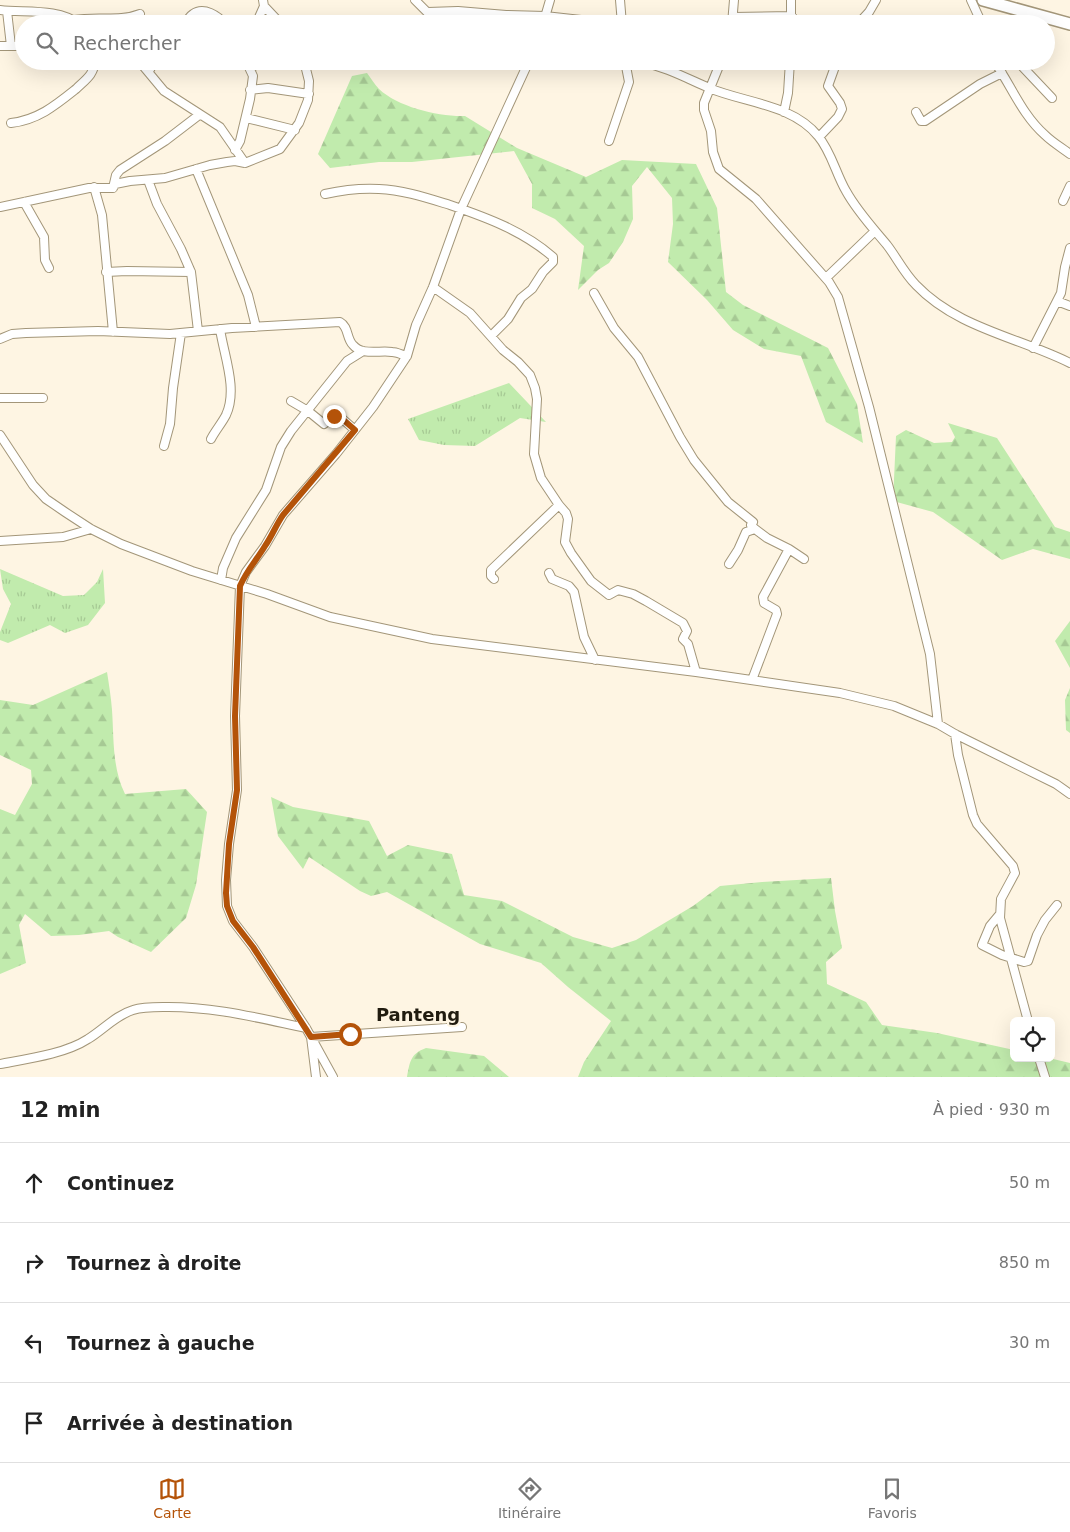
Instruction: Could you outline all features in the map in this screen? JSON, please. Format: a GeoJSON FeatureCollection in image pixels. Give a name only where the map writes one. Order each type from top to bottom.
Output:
{"type":"FeatureCollection","features":[{"type":"Feature","properties":{"kind":"highway"},"geometry":{"type":"LineString","coordinates":[[983,0],[1037,15]]}},
{"type":"Feature","properties":{"kind":"highway"},"geometry":{"type":"LineString","coordinates":[[1055,20],[1070,24]]}},
{"type":"Feature","properties":{"kind":"street"},"geometry":{"type":"LineString","coordinates":[[415,0],[431,15]]}},
{"type":"Feature","properties":{"kind":"street"},"geometry":{"type":"LineString","coordinates":[[546,15],[550,0]]}},
{"type":"Feature","properties":{"kind":"street"},"geometry":{"type":"LineString","coordinates":[[620,0],[621,15]]}},
{"type":"Feature","properties":{"kind":"street"},"geometry":{"type":"LineString","coordinates":[[732,15],[734,0]]}},
{"type":"Feature","properties":{"kind":"street"},"geometry":{"type":"LineString","coordinates":[[791,0],[792,15]]}},
{"type":"Feature","properties":{"kind":"street"},"geometry":{"type":"LineString","coordinates":[[866,15],[876,0]]}},
{"type":"Feature","properties":{"kind":"street"},"geometry":{"type":"LineString","coordinates":[[971,0],[978,15]]}},
{"type":"Feature","properties":{"kind":"street"},"geometry":{"type":"LineString","coordinates":[[259,15],[264,3]]}},
{"type":"Feature","properties":{"kind":"street"},"geometry":{"type":"LineString","coordinates":[[264,3],[274,15]]}},
{"type":"Feature","properties":{"kind":"street"},"geometry":{"type":"LineString","coordinates":[[11,46],[4,10],[56,15]]}},
{"type":"Feature","properties":{"kind":"street"},"geometry":{"type":"LineString","coordinates":[[191,15],[206,11],[214,15]]}},
{"type":"Feature","properties":{"kind":"street"},"geometry":{"type":"LineString","coordinates":[[428,12],[458,11],[506,15]]}},
{"type":"Feature","properties":{"kind":"street"},"geometry":{"type":"LineString","coordinates":[[0,46],[15,46]]}},
{"type":"Feature","properties":{"kind":"street"},"geometry":{"type":"LineString","coordinates":[[12,123],[29,119],[52,108],[88,78],[94,70]]}},
{"type":"Feature","properties":{"kind":"street"},"geometry":{"type":"LineString","coordinates":[[235,150],[240,141],[250,99],[253,76],[250,70]]}},
{"type":"Feature","properties":{"kind":"street"},"geometry":{"type":"LineString","coordinates":[[113,188],[115,184],[165,178],[196,168],[227,162],[245,163],[280,149],[295,130],[306,108],[309,94],[306,70]]}},
{"type":"Feature","properties":{"kind":"street"},"geometry":{"type":"LineString","coordinates":[[333,1077],[306,1028],[253,947],[233,921],[227,906],[229,844],[237,790],[235,716],[240,586],[246,572],[266,546],[283,515],[355,430],[407,356],[416,325],[433,287],[461,209],[525,70]]}},
{"type":"Feature","properties":{"kind":"street"},"geometry":{"type":"LineString","coordinates":[[608,141],[629,82],[627,70]]}},
{"type":"Feature","properties":{"kind":"street"},"geometry":{"type":"LineString","coordinates":[[668,70],[710,88],[784,112],[803,122],[819,137],[856,208],[915,284],[946,310],[968,322],[1070,363]]}},
{"type":"Feature","properties":{"kind":"street"},"geometry":{"type":"LineString","coordinates":[[717,70],[706,95],[704,110],[711,131],[715,162],[719,169],[756,199],[826,278],[838,296],[888,480],[930,654],[938,724]]}},
{"type":"Feature","properties":{"kind":"street"},"geometry":{"type":"LineString","coordinates":[[784,112],[788,93],[789,70]]}},
{"type":"Feature","properties":{"kind":"street"},"geometry":{"type":"LineString","coordinates":[[819,137],[838,117],[842,109],[828,86],[834,70]]}},
{"type":"Feature","properties":{"kind":"street"},"geometry":{"type":"LineString","coordinates":[[1000,70],[1024,110],[1044,135],[1070,154]]}},
{"type":"Feature","properties":{"kind":"street"},"geometry":{"type":"LineString","coordinates":[[1026,70],[1052,98]]}},
{"type":"Feature","properties":{"kind":"street"},"geometry":{"type":"LineString","coordinates":[[148,71],[164,91],[220,127],[245,163]]}},
{"type":"Feature","properties":{"kind":"street"},"geometry":{"type":"LineString","coordinates":[[916,112],[921,121],[925,121],[980,84],[1002,73]]}},
{"type":"Feature","properties":{"kind":"street"},"geometry":{"type":"LineString","coordinates":[[250,90],[268,88],[309,94]]}},
{"type":"Feature","properties":{"kind":"street"},"geometry":{"type":"LineString","coordinates":[[113,188],[116,175],[120,170],[165,142],[199,114]]}},
{"type":"Feature","properties":{"kind":"street"},"geometry":{"type":"LineString","coordinates":[[246,118],[295,130]]}},
{"type":"Feature","properties":{"kind":"street"},"geometry":{"type":"LineString","coordinates":[[196,168],[248,295],[256,327]]}},
{"type":"Feature","properties":{"kind":"street"},"geometry":{"type":"LineString","coordinates":[[148,180],[157,204],[191,272],[198,331]]}},
{"type":"Feature","properties":{"kind":"street"},"geometry":{"type":"LineString","coordinates":[[1063,201],[1070,186]]}},
{"type":"Feature","properties":{"kind":"street"},"geometry":{"type":"LineString","coordinates":[[0,207],[94,187],[113,188]]}},
{"type":"Feature","properties":{"kind":"street"},"geometry":{"type":"LineString","coordinates":[[94,187],[102,215],[113,332]]}},
{"type":"Feature","properties":{"kind":"street"},"geometry":{"type":"LineString","coordinates":[[325,194],[358,188],[381,189],[429,198],[483,216],[516,232],[553,257],[553,262],[543,272],[532,289],[521,298],[508,319],[491,336]]}},
{"type":"Feature","properties":{"kind":"street"},"geometry":{"type":"LineString","coordinates":[[24,202],[44,237],[45,260],[49,268]]}},
{"type":"Feature","properties":{"kind":"street"},"geometry":{"type":"LineString","coordinates":[[826,278],[875,231]]}},
{"type":"Feature","properties":{"kind":"street"},"geometry":{"type":"LineString","coordinates":[[1033,348],[1063,285],[1070,248]]}},
{"type":"Feature","properties":{"kind":"street"},"geometry":{"type":"LineString","coordinates":[[106,272],[191,272]]}},
{"type":"Feature","properties":{"kind":"street"},"geometry":{"type":"LineString","coordinates":[[433,287],[470,313],[503,350],[525,368],[533,383],[537,399],[534,442],[537,466],[541,478],[566,513],[568,519],[566,542],[583,572],[609,595],[618,590],[633,594],[683,624],[687,631],[683,639],[688,644],[696,672]]}},
{"type":"Feature","properties":{"kind":"street"},"geometry":{"type":"LineString","coordinates":[[594,293],[614,328],[638,357],[694,460],[728,502],[753,522],[751,525],[755,529],[804,559]]}},
{"type":"Feature","properties":{"kind":"street"},"geometry":{"type":"LineString","coordinates":[[1057,301],[1070,306]]}},
{"type":"Feature","properties":{"kind":"street"},"geometry":{"type":"LineString","coordinates":[[0,339],[12,334],[26,333],[181,333],[340,322],[344,325],[352,345],[363,351],[389,351],[407,356]]}},
{"type":"Feature","properties":{"kind":"street"},"geometry":{"type":"LineString","coordinates":[[211,439],[226,415],[230,392],[227,362],[220,329]]}},
{"type":"Feature","properties":{"kind":"street"},"geometry":{"type":"LineString","coordinates":[[164,446],[170,424],[181,333]]}},
{"type":"Feature","properties":{"kind":"street"},"geometry":{"type":"LineString","coordinates":[[221,580],[223,568],[236,538],[266,490],[281,446],[347,362],[363,351]]}},
{"type":"Feature","properties":{"kind":"street"},"geometry":{"type":"LineString","coordinates":[[0,398],[43,398]]}},
{"type":"Feature","properties":{"kind":"street"},"geometry":{"type":"LineString","coordinates":[[291,401],[308,411],[324,424],[334,416],[339,416],[355,430]]}},
{"type":"Feature","properties":{"kind":"street"},"geometry":{"type":"LineString","coordinates":[[0,435],[22,470],[40,492],[59,508],[91,529],[121,544],[183,568],[330,617],[432,639],[752,680],[840,693],[894,706],[938,724],[1056,784],[1070,794]]}},
{"type":"Feature","properties":{"kind":"street"},"geometry":{"type":"LineString","coordinates":[[494,579],[491,576],[492,570],[559,505]]}},
{"type":"Feature","properties":{"kind":"street"},"geometry":{"type":"LineString","coordinates":[[0,541],[63,537],[91,529]]}},
{"type":"Feature","properties":{"kind":"street"},"geometry":{"type":"LineString","coordinates":[[729,564],[746,532],[755,529]]}},
{"type":"Feature","properties":{"kind":"street"},"geometry":{"type":"LineString","coordinates":[[752,680],[777,614],[776,610],[764,603],[762,597],[789,550]]}},
{"type":"Feature","properties":{"kind":"street"},"geometry":{"type":"LineString","coordinates":[[548,572],[552,579],[569,586],[574,592],[582,631],[595,660]]}},
{"type":"Feature","properties":{"kind":"street"},"geometry":{"type":"LineString","coordinates":[[955,734],[958,755],[973,815],[977,824],[1015,870],[1001,899],[1000,914],[1027,1017]]}},
{"type":"Feature","properties":{"kind":"street"},"geometry":{"type":"LineString","coordinates":[[1000,914],[990,926],[982,945],[989,950],[1021,962],[1028,961],[1038,935],[1057,904]]}},
{"type":"Feature","properties":{"kind":"street"},"geometry":{"type":"LineString","coordinates":[[0,1064],[77,1045],[124,1014],[136,1009],[184,1007],[216,1010],[306,1028]]}},
{"type":"Feature","properties":{"kind":"street"},"geometry":{"type":"LineString","coordinates":[[311,1037],[462,1027]]}},
{"type":"Feature","properties":{"kind":"street"},"geometry":{"type":"LineString","coordinates":[[311,1037],[316,1077]]}},
{"type":"Feature","properties":{"kind":"street"},"geometry":{"type":"LineString","coordinates":[[1040,1062],[1045,1077]]}},
{"type":"Feature","properties":{"kind":"green space"},"geometry":{"type":"Polygon","coordinates":[[[367,73],[379,89],[397,101],[431,113],[465,116],[517,148],[586,177],[622,160],[696,164],[717,208],[726,292],[743,305],[828,348],[857,404],[863,443],[826,422],[801,356],[764,349],[733,330],[707,300],[668,262],[673,224],[672,198],[647,167],[632,186],[633,219],[623,242],[609,263],[598,270],[578,290],[584,246],[555,219],[532,208],[532,184],[514,151],[412,162],[379,162],[330,168],[318,154],[352,76],[367,73]]]}},
{"type":"Feature","properties":{"kind":"green space"},"geometry":{"type":"Polygon","coordinates":[[[509,383],[546,422],[520,418],[475,446],[444,445],[419,440],[408,419],[509,383]]]}},
{"type":"Feature","properties":{"kind":"green space"},"geometry":{"type":"Polygon","coordinates":[[[948,423],[997,438],[1055,527],[1070,532],[1070,559],[1033,549],[1002,560],[933,512],[893,501],[896,436],[906,430],[934,443],[952,442],[955,437],[948,423]]]}},
{"type":"Feature","properties":{"kind":"green space"},"geometry":{"type":"Polygon","coordinates":[[[0,569],[63,596],[84,595],[97,582],[103,569],[105,603],[88,625],[65,633],[50,625],[8,643],[0,640],[0,632],[11,604],[3,589],[0,569]]]}},
{"type":"Feature","properties":{"kind":"green space"},"geometry":{"type":"Polygon","coordinates":[[[1070,621],[1070,668],[1055,641],[1070,621]]]}},
{"type":"Feature","properties":{"kind":"green space"},"geometry":{"type":"Polygon","coordinates":[[[107,672],[112,705],[116,763],[125,794],[186,789],[207,812],[196,885],[186,918],[151,952],[109,931],[51,936],[25,914],[19,925],[26,963],[0,974],[0,809],[15,815],[32,784],[31,770],[0,755],[0,700],[33,705],[107,672]]]}},
{"type":"Feature","properties":{"kind":"green space"},"geometry":{"type":"Polygon","coordinates":[[[1070,688],[1070,733],[1066,730],[1065,700],[1070,688]]]}},
{"type":"Feature","properties":{"kind":"green space"},"geometry":{"type":"Polygon","coordinates":[[[271,797],[293,807],[369,821],[387,856],[408,845],[452,854],[464,895],[502,901],[573,937],[612,948],[636,940],[693,906],[720,886],[831,878],[842,948],[826,962],[827,984],[866,1002],[882,1025],[937,1033],[1010,1049],[1010,1062],[1055,1062],[1055,1059],[1070,1063],[1070,1077],[578,1077],[584,1062],[611,1021],[541,963],[480,944],[387,892],[371,896],[360,891],[309,857],[303,869],[278,836],[271,797]]]}},
{"type":"Feature","properties":{"kind":"green space"},"geometry":{"type":"Polygon","coordinates":[[[426,1048],[484,1056],[509,1077],[407,1077],[410,1063],[414,1056],[426,1048]]]}},
{"type":"Feature","properties":{"kind":"district","name":"Panteng"},"geometry":{"type":"Point","coordinates":[418,1014]}},
{"type":"Feature","properties":{"kind":"route"},"geometry":{"type":"LineString","coordinates":[[334,416],[339,416],[355,430],[283,515],[266,546],[246,572],[240,586],[240,627],[235,693],[238,783],[229,844],[226,893],[227,906],[233,921],[253,947],[311,1037],[350,1034]]}}]}
